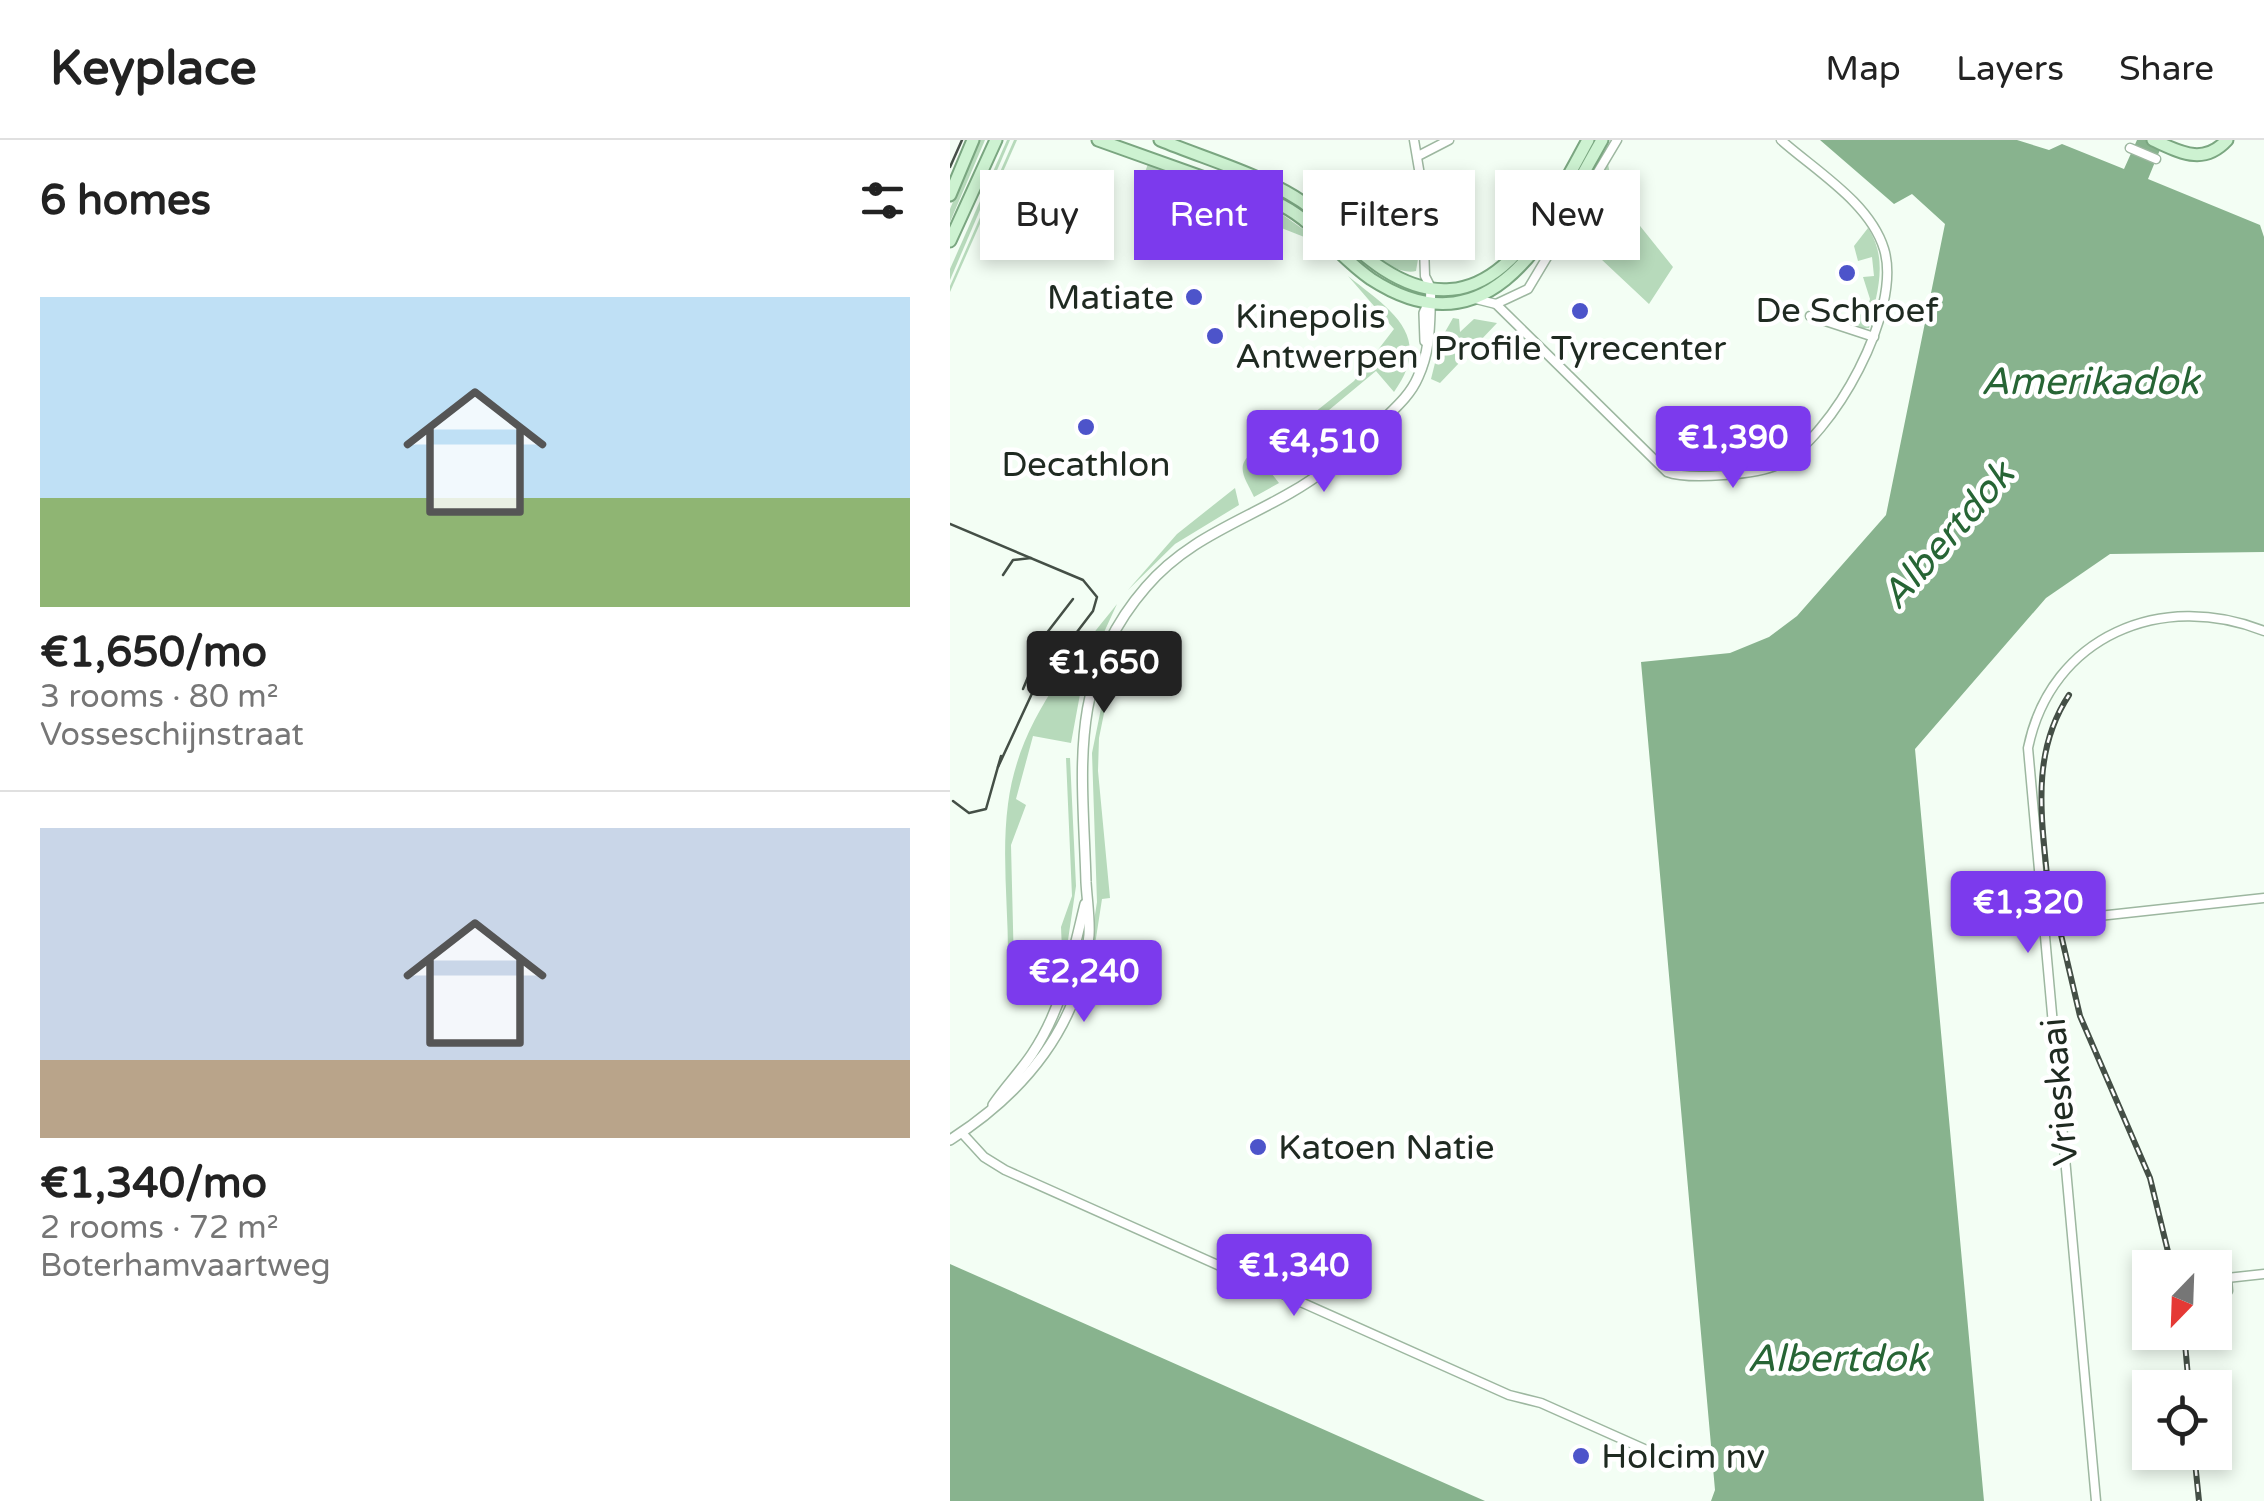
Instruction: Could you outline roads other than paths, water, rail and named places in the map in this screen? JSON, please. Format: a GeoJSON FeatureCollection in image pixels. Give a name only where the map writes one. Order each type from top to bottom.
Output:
{"type":"FeatureCollection","features":[{"type":"Feature","properties":{"kind":"main road"},"geometry":{"type":"LineString","coordinates":[[950,195],[973,140]]}},
{"type":"Feature","properties":{"kind":"main road"},"geometry":{"type":"LineString","coordinates":[[950,241],[996,140]]}},
{"type":"Feature","properties":{"kind":"main road"},"geometry":{"type":"LineString","coordinates":[[1098,140],[1282,206],[1302,217],[1369,277],[1398,292],[1470,298],[1538,250],[1602,140]]}},
{"type":"Feature","properties":{"kind":"main road"},"geometry":{"type":"LineString","coordinates":[[1160,140],[1293,196],[1380,267],[1431,294],[1493,282],[1525,247],[1588,140]]}},
{"type":"Feature","properties":{"kind":"main road"},"geometry":{"type":"LineString","coordinates":[[2158,142],[2197,156],[2215,152],[2227,140]]}},
{"type":"Feature","properties":{"kind":"street"},"geometry":{"type":"LineString","coordinates":[[950,1140],[1026,1081],[1066,1018],[1087,950],[1081,740],[1096,674],[1121,621],[1156,576],[1185,550],[1337,463],[1404,400],[1425,355],[1424,314],[1431,294],[1425,276],[1414,140]]}},
{"type":"Feature","properties":{"kind":"street"},"geometry":{"type":"LineString","coordinates":[[1418,156],[1449,140]]}},
{"type":"Feature","properties":{"kind":"street"},"geometry":{"type":"LineString","coordinates":[[1470,298],[1496,304],[1666,472],[1684,476],[1764,470],[1786,460],[1850,388],[1874,338],[1888,265],[1875,228],[1856,206],[1781,140]]}},
{"type":"Feature","properties":{"kind":"street"},"geometry":{"type":"LineString","coordinates":[[1496,304],[1528,289],[1617,141]]}},
{"type":"Feature","properties":{"kind":"street"},"geometry":{"type":"LineString","coordinates":[[2130,148],[2156,159]]}},
{"type":"Feature","properties":{"kind":"street"},"geometry":{"type":"LineString","coordinates":[[1810,316],[1874,338]]}},
{"type":"Feature","properties":{"kind":"street","name":"Vrieskaai"},"geometry":{"type":"LineString","coordinates":[[2096,1501],[2028,748],[2040,704],[2064,669],[2101,640],[2168,617],[2219,616],[2264,631]]}},
{"type":"Feature","properties":{"kind":"street"},"geometry":{"type":"LineString","coordinates":[[2044,922],[2264,898]]}},
{"type":"Feature","properties":{"kind":"street"},"geometry":{"type":"LineString","coordinates":[[962,1133],[984,1157],[1005,1170],[1510,1395],[1660,1456]]}},
{"type":"Feature","properties":{"kind":"street"},"geometry":{"type":"LineString","coordinates":[[2232,1277],[2264,1274]]}},
{"type":"Feature","properties":{"kind":"water"},"geometry":{"type":"Polygon","coordinates":[[[1820,140],[2017,140],[2049,150],[2062,144],[2124,169],[2137,140],[2164,140],[2148,179],[2260,225],[2264,237],[2264,552],[2110,554],[2046,598],[1915,749],[1984,1501],[1711,1501],[1715,1490],[1641,662],[1730,653],[1769,637],[1797,616],[1886,515],[1945,224],[1912,194],[1894,204],[1820,140]]]}},
{"type":"Feature","properties":{"kind":"water"},"geometry":{"type":"Polygon","coordinates":[[[950,1264],[1485,1501],[950,1501],[950,1264]]]}},
{"type":"Feature","properties":{"kind":"tram line"},"geometry":{"type":"LineString","coordinates":[[950,167],[962,140]]}},
{"type":"Feature","properties":{"kind":"tram line"},"geometry":{"type":"LineString","coordinates":[[950,524],[1083,580],[1097,597],[1093,611],[1035,687],[998,767]]}},
{"type":"Feature","properties":{"kind":"tram line"},"geometry":{"type":"LineString","coordinates":[[1003,575],[1013,560],[1031,558]]}},
{"type":"Feature","properties":{"kind":"tram line"},"geometry":{"type":"LineString","coordinates":[[1023,689],[1046,634],[1073,599]]}},
{"type":"Feature","properties":{"kind":"tram line"},"geometry":{"type":"LineString","coordinates":[[953,801],[969,813],[986,809],[1001,756]]}},
{"type":"Feature","properties":{"kind":"railway"},"geometry":{"type":"LineString","coordinates":[[2048,886],[2042,812],[2044,764],[2048,740],[2069,695]]}},
{"type":"Feature","properties":{"kind":"railway"},"geometry":{"type":"LineString","coordinates":[[2047,875],[2080,1016],[2150,1178],[2168,1250]]}},
{"type":"Feature","properties":{"kind":"railway"},"geometry":{"type":"LineString","coordinates":[[2186,1350],[2187,1370]]}},
{"type":"Feature","properties":{"kind":"railway"},"geometry":{"type":"LineString","coordinates":[[2196,1470],[2199,1501]]}},
{"type":"Feature","properties":{"kind":"place","name":"De Schroef"},"geometry":{"type":"Point","coordinates":[1847,273]}},
{"type":"Feature","properties":{"kind":"place","name":"Matiate"},"geometry":{"type":"Point","coordinates":[1194,297]}},
{"type":"Feature","properties":{"kind":"place","name":"Profile Tyrecenter"},"geometry":{"type":"Point","coordinates":[1580,311]}},
{"type":"Feature","properties":{"kind":"place","name":"Kinepolis Antwerpen"},"geometry":{"type":"Point","coordinates":[1215,336]}},
{"type":"Feature","properties":{"kind":"place","name":"Decathlon"},"geometry":{"type":"Point","coordinates":[1086,427]}},
{"type":"Feature","properties":{"kind":"place","name":"Katoen Natie"},"geometry":{"type":"Point","coordinates":[1258,1147]}},
{"type":"Feature","properties":{"kind":"place","name":"Holcim nv"},"geometry":{"type":"Point","coordinates":[1581,1456]}},
{"type":"Feature","properties":{"kind":"water label","name":"Amerikadok"},"geometry":{"type":"Point","coordinates":[2090,381]}},
{"type":"Feature","properties":{"kind":"water label","name":"Albertdok"},"geometry":{"type":"Point","coordinates":[1947,535]}},
{"type":"Feature","properties":{"kind":"water label","name":"Albertdok"},"geometry":{"type":"Point","coordinates":[1837,1358]}}]}
